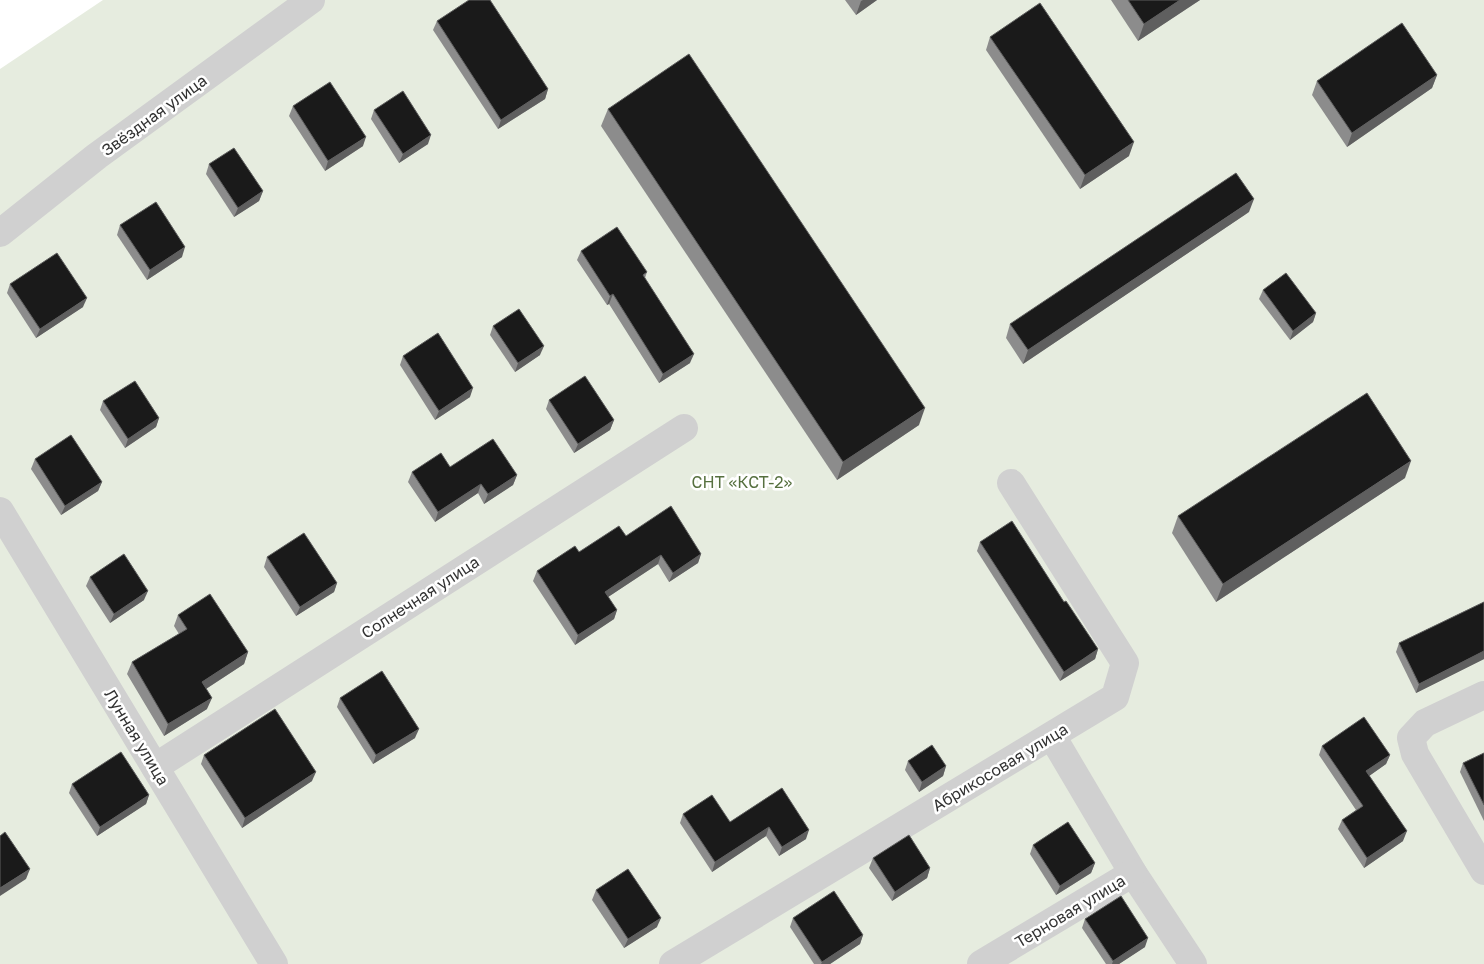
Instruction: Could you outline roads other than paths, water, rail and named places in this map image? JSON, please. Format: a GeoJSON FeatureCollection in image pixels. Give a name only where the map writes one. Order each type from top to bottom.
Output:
{"type":"FeatureCollection","features":[{"type":"Feature","properties":{"kind":"street","name":"Звёздная улица"},"geometry":{"type":"LineString","coordinates":[[0,233],[97,156],[311,0]]}},
{"type":"Feature","properties":{"kind":"street","name":"Солнечная улица"},"geometry":{"type":"LineString","coordinates":[[155,767],[684,428]]}},
{"type":"Feature","properties":{"kind":"street","name":"Абрикосовая улица"},"geometry":{"type":"LineString","coordinates":[[673,964],[1115,697],[1125,663],[1011,483]]}},
{"type":"Feature","properties":{"kind":"street","name":"Лунная улица"},"geometry":{"type":"LineString","coordinates":[[0,511],[274,964]]}},
{"type":"Feature","properties":{"kind":"street"},"geometry":{"type":"LineString","coordinates":[[1484,695],[1425,723],[1411,738],[1415,754],[1484,871]]}},
{"type":"Feature","properties":{"kind":"street"},"geometry":{"type":"LineString","coordinates":[[1052,736],[1133,873],[1193,964]]}},
{"type":"Feature","properties":{"kind":"street","name":"Терновая улица"},"geometry":{"type":"LineString","coordinates":[[980,964],[1133,873]]}},
{"type":"Feature","properties":{"kind":"park label","name":"СНТ «КСТ-2»"},"geometry":{"type":"Point","coordinates":[742,482]}}]}
